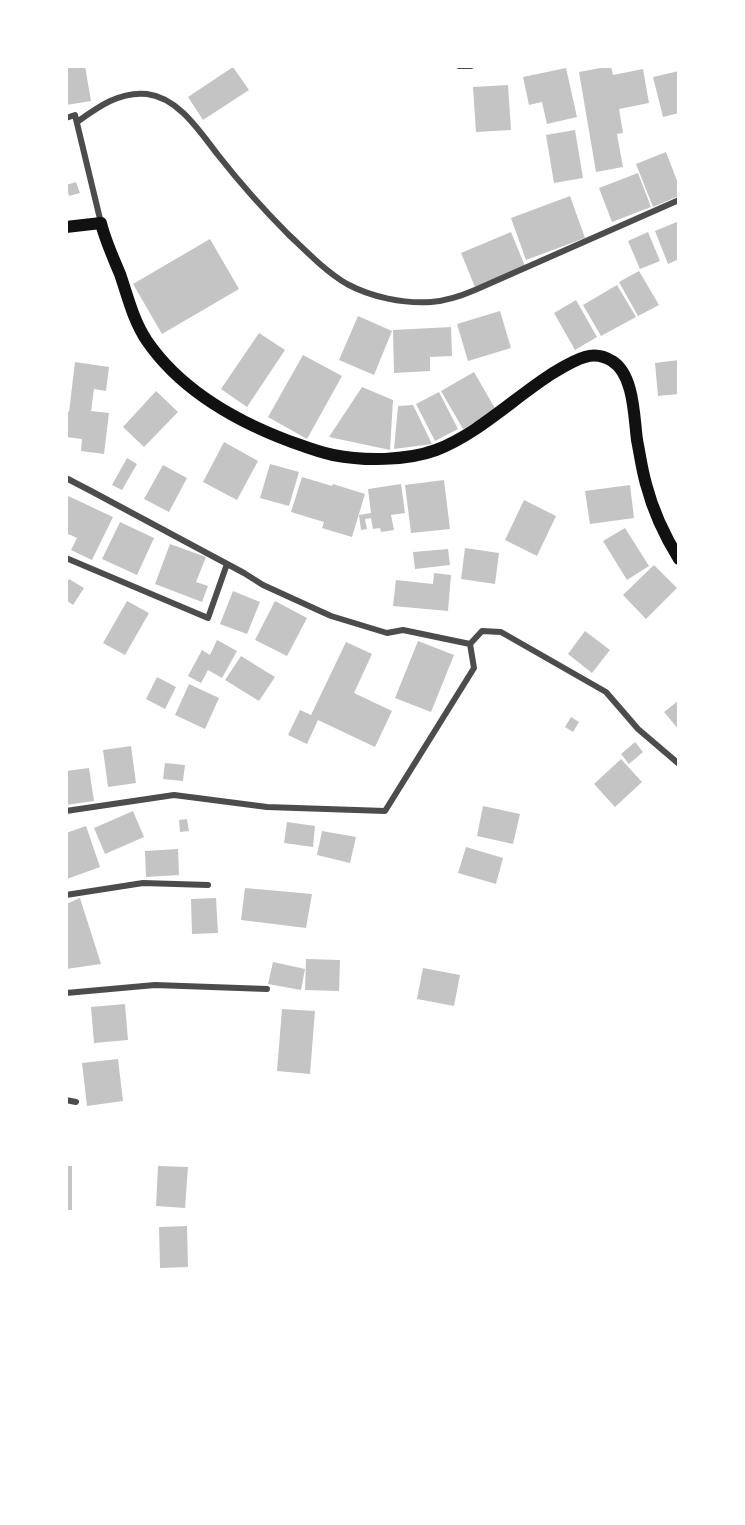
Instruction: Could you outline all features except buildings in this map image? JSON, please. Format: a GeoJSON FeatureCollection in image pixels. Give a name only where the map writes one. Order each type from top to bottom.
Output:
{"type":"FeatureCollection","features":[{"type":"Feature","properties":{"kind":"main road"},"geometry":{"type":"LineString","coordinates":[[66,227],[100,223],[138,326],[148,342],[173,370],[204,397],[243,421],[277,436],[333,455],[389,459],[435,450],[457,439],[572,362],[587,356],[600,356],[611,360],[619,366],[633,400],[645,483],[658,522],[679,558]]}},
{"type":"Feature","properties":{"kind":"street"},"geometry":{"type":"LineString","coordinates":[[459,66],[471,66]]}},
{"type":"Feature","properties":{"kind":"street"},"geometry":{"type":"LineString","coordinates":[[77,122],[113,99],[126,95],[149,94],[168,102],[194,125],[263,209],[312,256],[347,284],[371,294],[399,300],[430,302],[466,294],[679,200]]}},
{"type":"Feature","properties":{"kind":"street"},"geometry":{"type":"LineString","coordinates":[[66,118],[75,115],[100,223]]}},
{"type":"Feature","properties":{"kind":"street"},"geometry":{"type":"LineString","coordinates":[[66,478],[263,585],[331,616],[387,633],[403,630],[470,644]]}},
{"type":"Feature","properties":{"kind":"street"},"geometry":{"type":"LineString","coordinates":[[66,558],[208,618],[227,564]]}},
{"type":"Feature","properties":{"kind":"street"},"geometry":{"type":"LineString","coordinates":[[470,644],[482,631],[501,632],[606,692],[638,729],[679,764]]}},
{"type":"Feature","properties":{"kind":"street"},"geometry":{"type":"LineString","coordinates":[[66,811],[174,795],[267,807],[385,810],[474,668],[470,644]]}},
{"type":"Feature","properties":{"kind":"street"},"geometry":{"type":"LineString","coordinates":[[66,895],[143,883],[208,885]]}},
{"type":"Feature","properties":{"kind":"street"},"geometry":{"type":"LineString","coordinates":[[66,993],[155,985],[267,989]]}},
{"type":"Feature","properties":{"kind":"street"},"geometry":{"type":"LineString","coordinates":[[66,1100],[76,1102]]}}]}
